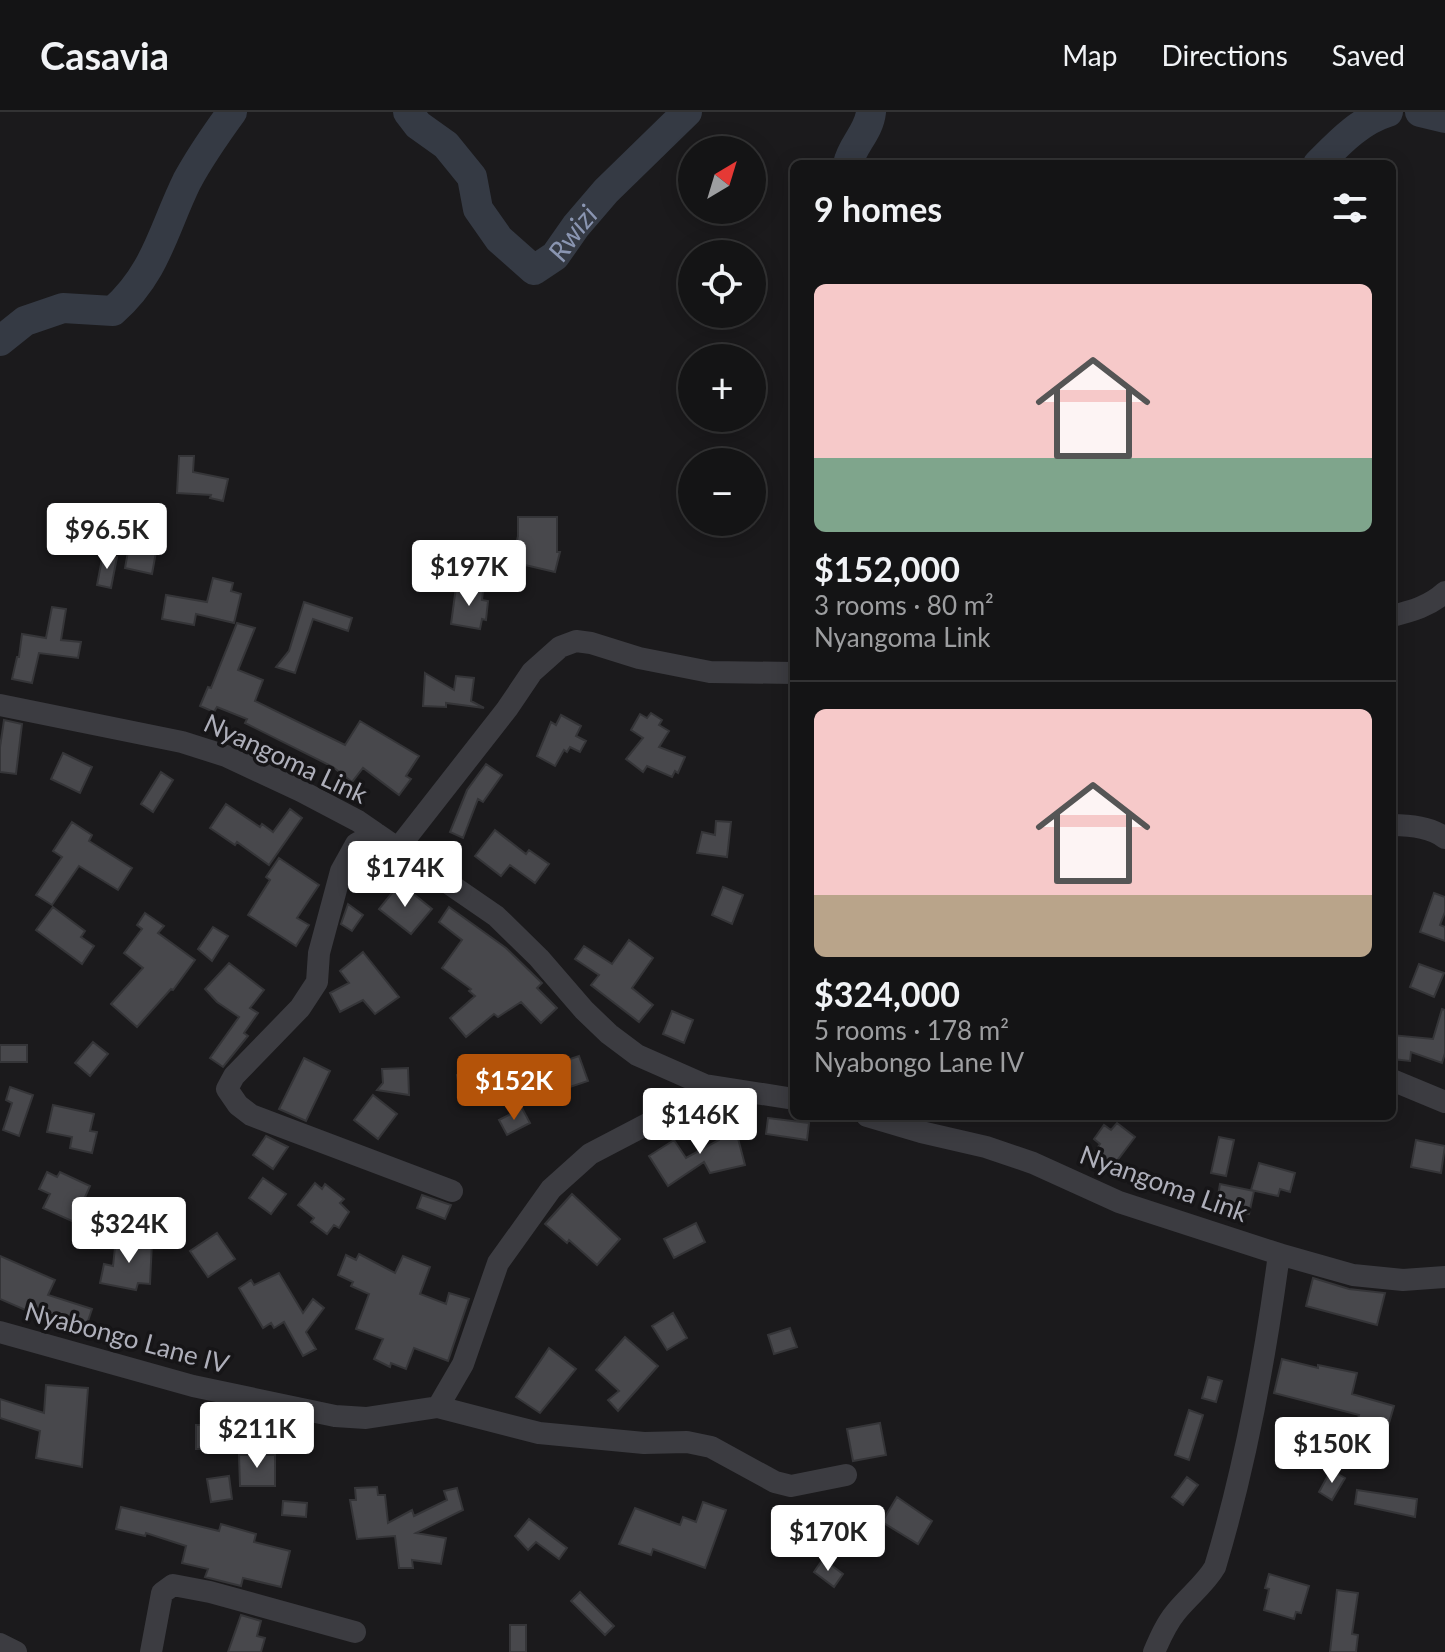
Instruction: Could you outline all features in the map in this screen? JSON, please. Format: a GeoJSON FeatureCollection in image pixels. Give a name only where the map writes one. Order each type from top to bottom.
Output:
{"type":"FeatureCollection","features":[{"type":"Feature","properties":{"kind":"street"},"geometry":{"type":"LineString","coordinates":[[1396,615],[1418,609],[1437,600],[1445,592]]}},
{"type":"Feature","properties":{"kind":"street"},"geometry":{"type":"LineString","coordinates":[[399,847],[507,709],[532,672],[560,647],[576,641],[591,643],[639,658],[710,672],[790,673]]}},
{"type":"Feature","properties":{"kind":"street","name":"Nyangoma Link"},"geometry":{"type":"LineString","coordinates":[[0,705],[148,733],[226,756],[301,791],[399,847],[496,916],[609,1034],[637,1055],[705,1085],[790,1098]]}},
{"type":"Feature","properties":{"kind":"street"},"geometry":{"type":"LineString","coordinates":[[1396,825],[1437,832],[1445,838]]}},
{"type":"Feature","properties":{"kind":"street"},"geometry":{"type":"LineString","coordinates":[[375,833],[356,844],[341,871],[319,953],[317,982],[300,1008],[234,1076],[227,1089],[238,1105],[251,1115],[452,1191]]}},
{"type":"Feature","properties":{"kind":"street"},"geometry":{"type":"LineString","coordinates":[[1396,1082],[1445,1102]]}},
{"type":"Feature","properties":{"kind":"street"},"geometry":{"type":"LineString","coordinates":[[438,1407],[463,1364],[498,1263],[551,1189],[590,1154],[678,1108],[705,1085]]}},
{"type":"Feature","properties":{"kind":"street","name":"Nyangoma Link"},"geometry":{"type":"LineString","coordinates":[[880,1120],[986,1147],[1033,1163],[1119,1202],[1353,1275],[1403,1280],[1445,1277]]}},
{"type":"Feature","properties":{"kind":"street"},"geometry":{"type":"LineString","coordinates":[[1154,1652],[1175,1613],[1208,1579],[1215,1567],[1250,1433],[1267,1345],[1279,1254]]}},
{"type":"Feature","properties":{"kind":"street","name":"Nyabongo Lane IV"},"geometry":{"type":"LineString","coordinates":[[0,1332],[193,1386],[335,1416],[366,1418],[438,1407],[539,1433],[644,1443],[687,1442],[711,1447],[775,1482],[791,1486],[846,1475]]}},
{"type":"Feature","properties":{"kind":"street"},"geometry":{"type":"LineString","coordinates":[[151,1652],[162,1593],[173,1585],[210,1592],[355,1632]]}},
{"type":"Feature","properties":{"kind":"street"},"geometry":{"type":"LineString","coordinates":[[0,1644],[16,1652]]}},
{"type":"Feature","properties":{"kind":"building"},"geometry":{"type":"Polygon","coordinates":[[[179,456],[194,456],[193,472],[228,479],[223,501],[210,498],[211,495],[177,493],[179,456]]]}},
{"type":"Feature","properties":{"kind":"building"},"geometry":{"type":"Polygon","coordinates":[[[518,517],[557,517],[557,552],[560,552],[555,572],[512,562],[518,536],[518,517]]]}},
{"type":"Feature","properties":{"kind":"building"},"geometry":{"type":"Polygon","coordinates":[[[129,546],[156,552],[152,574],[125,568],[129,546]]]}},
{"type":"Feature","properties":{"kind":"building"},"geometry":{"type":"Polygon","coordinates":[[[103,554],[117,557],[111,588],[97,585],[103,554]]]}},
{"type":"Feature","properties":{"kind":"building"},"geometry":{"type":"Polygon","coordinates":[[[213,578],[233,583],[231,591],[241,594],[234,623],[196,614],[194,625],[162,619],[166,595],[207,602],[213,578]]]}},
{"type":"Feature","properties":{"kind":"building"},"geometry":{"type":"Polygon","coordinates":[[[456,587],[483,591],[482,600],[488,601],[486,620],[482,619],[480,629],[451,624],[456,587]]]}},
{"type":"Feature","properties":{"kind":"building"},"geometry":{"type":"Polygon","coordinates":[[[304,602],[352,618],[348,631],[313,619],[295,673],[276,667],[289,651],[304,602]]]}},
{"type":"Feature","properties":{"kind":"building"},"geometry":{"type":"Polygon","coordinates":[[[52,607],[66,609],[61,640],[81,642],[78,658],[39,653],[32,683],[12,679],[22,634],[46,638],[52,607]]]}},
{"type":"Feature","properties":{"kind":"building"},"geometry":{"type":"Polygon","coordinates":[[[237,623],[255,628],[238,670],[263,680],[255,701],[345,745],[360,721],[419,756],[406,776],[411,779],[399,795],[363,768],[352,782],[333,767],[245,723],[247,719],[217,707],[214,712],[200,706],[208,687],[211,688],[237,623]]]}},
{"type":"Feature","properties":{"kind":"building"},"geometry":{"type":"Polygon","coordinates":[[[425,673],[454,690],[456,676],[474,678],[471,701],[484,708],[446,703],[446,707],[423,706],[425,673]]]}},
{"type":"Feature","properties":{"kind":"building"},"geometry":{"type":"Polygon","coordinates":[[[651,713],[662,720],[659,725],[669,731],[659,747],[685,757],[678,773],[675,771],[672,777],[647,766],[643,772],[626,759],[643,738],[631,730],[640,714],[647,718],[651,713]]]}},
{"type":"Feature","properties":{"kind":"building"},"geometry":{"type":"Polygon","coordinates":[[[561,715],[581,726],[576,736],[586,741],[580,752],[570,747],[567,752],[564,750],[555,766],[537,756],[551,722],[556,725],[561,715]]]}},
{"type":"Feature","properties":{"kind":"building"},"geometry":{"type":"Polygon","coordinates":[[[4,720],[22,724],[16,774],[0,772],[4,720]]]}},
{"type":"Feature","properties":{"kind":"building"},"geometry":{"type":"Polygon","coordinates":[[[63,753],[92,767],[80,793],[51,779],[63,753]]]}},
{"type":"Feature","properties":{"kind":"building"},"geometry":{"type":"Polygon","coordinates":[[[486,764],[502,775],[483,802],[478,799],[463,838],[450,832],[467,790],[486,764]]]}},
{"type":"Feature","properties":{"kind":"building"},"geometry":{"type":"Polygon","coordinates":[[[161,772],[173,780],[153,812],[141,804],[161,772]]]}},
{"type":"Feature","properties":{"kind":"building"},"geometry":{"type":"Polygon","coordinates":[[[226,804],[273,832],[290,809],[302,818],[269,865],[237,842],[235,845],[210,828],[226,804]]]}},
{"type":"Feature","properties":{"kind":"building"},"geometry":{"type":"Polygon","coordinates":[[[716,821],[731,822],[727,857],[697,853],[702,832],[715,835],[716,821]]]}},
{"type":"Feature","properties":{"kind":"building"},"geometry":{"type":"Polygon","coordinates":[[[72,822],[92,835],[89,841],[132,868],[118,890],[79,866],[52,905],[36,895],[62,857],[53,851],[72,822]]]}},
{"type":"Feature","properties":{"kind":"building"},"geometry":{"type":"Polygon","coordinates":[[[495,830],[526,854],[529,850],[549,864],[535,883],[510,865],[501,876],[475,856],[495,830]]]}},
{"type":"Feature","properties":{"kind":"building"},"geometry":{"type":"Polygon","coordinates":[[[375,849],[398,866],[385,883],[361,864],[366,854],[375,849]]]}},
{"type":"Feature","properties":{"kind":"building"},"geometry":{"type":"Polygon","coordinates":[[[279,858],[319,885],[297,918],[309,925],[296,946],[248,915],[270,880],[266,877],[279,858]]]}},
{"type":"Feature","properties":{"kind":"building"},"geometry":{"type":"Polygon","coordinates":[[[400,883],[432,909],[411,934],[379,909],[400,883]]]}},
{"type":"Feature","properties":{"kind":"building"},"geometry":{"type":"Polygon","coordinates":[[[723,887],[743,895],[732,924],[712,915],[723,887]]]}},
{"type":"Feature","properties":{"kind":"building"},"geometry":{"type":"Polygon","coordinates":[[[1434,893],[1445,897],[1445,912],[1440,925],[1445,927],[1445,941],[1420,932],[1434,893]]]}},
{"type":"Feature","properties":{"kind":"building"},"geometry":{"type":"Polygon","coordinates":[[[348,904],[363,915],[352,931],[341,924],[348,904]]]}},
{"type":"Feature","properties":{"kind":"building"},"geometry":{"type":"Polygon","coordinates":[[[53,907],[85,931],[81,937],[94,946],[82,964],[36,930],[53,907]]]}},
{"type":"Feature","properties":{"kind":"building"},"geometry":{"type":"Polygon","coordinates":[[[449,907],[506,948],[542,983],[537,988],[557,1008],[541,1023],[521,1002],[498,1017],[494,1014],[466,1037],[450,1018],[475,996],[469,991],[471,989],[442,968],[462,940],[439,922],[449,907]]]}},
{"type":"Feature","properties":{"kind":"building"},"geometry":{"type":"Polygon","coordinates":[[[145,913],[164,926],[158,933],[195,960],[173,990],[137,1027],[111,1004],[143,968],[124,953],[142,929],[137,925],[145,913]]]}},
{"type":"Feature","properties":{"kind":"building"},"geometry":{"type":"Polygon","coordinates":[[[213,927],[228,936],[212,961],[198,949],[213,927]]]}},
{"type":"Feature","properties":{"kind":"building"},"geometry":{"type":"Polygon","coordinates":[[[629,940],[653,958],[632,988],[653,1005],[639,1022],[591,985],[599,975],[575,959],[584,946],[612,964],[629,940]]]}},
{"type":"Feature","properties":{"kind":"building"},"geometry":{"type":"Polygon","coordinates":[[[363,952],[399,997],[375,1014],[363,1000],[340,1012],[330,993],[349,983],[340,971],[363,952]]]}},
{"type":"Feature","properties":{"kind":"building"},"geometry":{"type":"Polygon","coordinates":[[[229,963],[264,990],[250,1008],[258,1013],[244,1033],[248,1036],[223,1067],[210,1058],[239,1017],[217,1002],[205,989],[229,963]]]}},
{"type":"Feature","properties":{"kind":"building"},"geometry":{"type":"Polygon","coordinates":[[[1419,964],[1444,973],[1434,997],[1410,987],[1419,964]]]}},
{"type":"Feature","properties":{"kind":"building"},"geometry":{"type":"Polygon","coordinates":[[[1442,1009],[1445,1010],[1445,1053],[1442,1063],[1411,1052],[1410,1061],[1396,1059],[1396,1035],[1433,1039],[1442,1009]]]}},
{"type":"Feature","properties":{"kind":"building"},"geometry":{"type":"Polygon","coordinates":[[[672,1011],[693,1020],[684,1043],[663,1034],[672,1011]]]}},
{"type":"Feature","properties":{"kind":"building"},"geometry":{"type":"Polygon","coordinates":[[[93,1042],[108,1054],[90,1076],[75,1063],[93,1042]]]}},
{"type":"Feature","properties":{"kind":"building"},"geometry":{"type":"Polygon","coordinates":[[[0,1045],[27,1045],[27,1062],[0,1062],[0,1045]]]}},
{"type":"Feature","properties":{"kind":"building"},"geometry":{"type":"Polygon","coordinates":[[[579,1056],[588,1081],[561,1090],[552,1065],[579,1056]]]}},
{"type":"Feature","properties":{"kind":"building"},"geometry":{"type":"Polygon","coordinates":[[[304,1058],[330,1071],[306,1121],[279,1109],[304,1058]]]}},
{"type":"Feature","properties":{"kind":"building"},"geometry":{"type":"Polygon","coordinates":[[[408,1068],[409,1095],[377,1090],[383,1083],[382,1069],[408,1068]]]}},
{"type":"Feature","properties":{"kind":"building"},"geometry":{"type":"Polygon","coordinates":[[[477,1071],[480,1088],[460,1092],[457,1075],[477,1071]]]}},
{"type":"Feature","properties":{"kind":"building"},"geometry":{"type":"Polygon","coordinates":[[[10,1087],[33,1095],[19,1136],[3,1130],[12,1103],[6,1100],[10,1087]]]}},
{"type":"Feature","properties":{"kind":"building"},"geometry":{"type":"Polygon","coordinates":[[[373,1095],[397,1114],[378,1139],[354,1120],[373,1095]]]}},
{"type":"Feature","properties":{"kind":"building"},"geometry":{"type":"Polygon","coordinates":[[[53,1105],[94,1114],[90,1131],[97,1132],[92,1153],[70,1148],[72,1137],[47,1132],[53,1105]]]}},
{"type":"Feature","properties":{"kind":"building"},"geometry":{"type":"Polygon","coordinates":[[[522,1108],[530,1123],[507,1135],[499,1120],[522,1108]]]}},
{"type":"Feature","properties":{"kind":"building"},"geometry":{"type":"Polygon","coordinates":[[[768,1118],[809,1123],[807,1140],[766,1134],[768,1118]]]}},
{"type":"Feature","properties":{"kind":"building"},"geometry":{"type":"Polygon","coordinates":[[[734,1123],[745,1165],[710,1173],[704,1162],[668,1186],[649,1156],[674,1140],[686,1158],[719,1140],[716,1127],[734,1123]]]}},
{"type":"Feature","properties":{"kind":"building"},"geometry":{"type":"Polygon","coordinates":[[[1117,1123],[1135,1137],[1113,1166],[1095,1151],[1100,1144],[1094,1139],[1104,1125],[1111,1130],[1117,1123]]]}},
{"type":"Feature","properties":{"kind":"building"},"geometry":{"type":"Polygon","coordinates":[[[266,1136],[288,1147],[273,1169],[253,1155],[266,1136]]]}},
{"type":"Feature","properties":{"kind":"building"},"geometry":{"type":"Polygon","coordinates":[[[1219,1137],[1234,1140],[1226,1176],[1211,1173],[1219,1137]]]}},
{"type":"Feature","properties":{"kind":"building"},"geometry":{"type":"Polygon","coordinates":[[[1416,1140],[1445,1146],[1441,1173],[1411,1167],[1416,1140]]]}},
{"type":"Feature","properties":{"kind":"building"},"geometry":{"type":"Polygon","coordinates":[[[1259,1163],[1295,1173],[1290,1192],[1280,1189],[1278,1196],[1251,1190],[1259,1163]]]}},
{"type":"Feature","properties":{"kind":"building"},"geometry":{"type":"Polygon","coordinates":[[[47,1172],[57,1177],[60,1172],[90,1186],[74,1222],[43,1208],[50,1194],[39,1189],[47,1172]]]}},
{"type":"Feature","properties":{"kind":"building"},"geometry":{"type":"Polygon","coordinates":[[[263,1178],[286,1194],[271,1214],[249,1198],[263,1178]]]}},
{"type":"Feature","properties":{"kind":"building"},"geometry":{"type":"Polygon","coordinates":[[[315,1183],[322,1189],[325,1184],[344,1199],[340,1203],[349,1212],[339,1228],[334,1225],[327,1234],[311,1222],[314,1218],[298,1205],[315,1183]]]}},
{"type":"Feature","properties":{"kind":"building"},"geometry":{"type":"Polygon","coordinates":[[[1220,1184],[1254,1191],[1249,1214],[1216,1207],[1220,1184]]]}},
{"type":"Feature","properties":{"kind":"building"},"geometry":{"type":"Polygon","coordinates":[[[572,1194],[620,1239],[597,1265],[545,1224],[572,1194]]]}},
{"type":"Feature","properties":{"kind":"building"},"geometry":{"type":"Polygon","coordinates":[[[422,1195],[451,1205],[445,1219],[417,1208],[422,1195]]]}},
{"type":"Feature","properties":{"kind":"building"},"geometry":{"type":"Polygon","coordinates":[[[696,1223],[705,1242],[674,1258],[664,1239],[696,1223]]]}},
{"type":"Feature","properties":{"kind":"building"},"geometry":{"type":"Polygon","coordinates":[[[217,1233],[235,1259],[208,1277],[190,1251],[217,1233]]]}},
{"type":"Feature","properties":{"kind":"building"},"geometry":{"type":"Polygon","coordinates":[[[116,1238],[152,1242],[150,1284],[138,1283],[136,1290],[100,1283],[104,1264],[113,1266],[116,1238]]]}},
{"type":"Feature","properties":{"kind":"building"},"geometry":{"type":"Polygon","coordinates":[[[359,1254],[395,1273],[403,1256],[430,1267],[420,1294],[446,1304],[449,1293],[469,1299],[448,1361],[414,1348],[406,1369],[391,1363],[390,1367],[374,1359],[383,1339],[356,1329],[369,1294],[351,1286],[353,1282],[338,1275],[346,1255],[356,1260],[359,1254]]]}},
{"type":"Feature","properties":{"kind":"building"},"geometry":{"type":"Polygon","coordinates":[[[0,1256],[55,1280],[48,1295],[92,1309],[86,1327],[41,1312],[39,1316],[0,1299],[0,1256]]]}},
{"type":"Feature","properties":{"kind":"building"},"geometry":{"type":"Polygon","coordinates":[[[279,1273],[303,1313],[313,1299],[324,1308],[306,1332],[316,1349],[303,1356],[284,1322],[274,1328],[271,1323],[263,1328],[239,1288],[251,1280],[254,1285],[279,1273]]]}},
{"type":"Feature","properties":{"kind":"building"},"geometry":{"type":"Polygon","coordinates":[[[1313,1278],[1349,1289],[1385,1293],[1377,1325],[1306,1306],[1313,1278]]]}},
{"type":"Feature","properties":{"kind":"building"},"geometry":{"type":"Polygon","coordinates":[[[673,1313],[687,1338],[667,1350],[652,1326],[673,1313]]]}},
{"type":"Feature","properties":{"kind":"building"},"geometry":{"type":"Polygon","coordinates":[[[790,1328],[797,1347],[774,1354],[768,1335],[790,1328]]]}},
{"type":"Feature","properties":{"kind":"building"},"geometry":{"type":"Polygon","coordinates":[[[625,1337],[658,1366],[618,1411],[608,1400],[619,1391],[596,1370],[625,1337]]]}},
{"type":"Feature","properties":{"kind":"building"},"geometry":{"type":"Polygon","coordinates":[[[549,1348],[576,1369],[540,1413],[516,1397],[549,1348]]]}},
{"type":"Feature","properties":{"kind":"building"},"geometry":{"type":"Polygon","coordinates":[[[1282,1359],[1357,1373],[1352,1394],[1394,1406],[1387,1430],[1357,1422],[1359,1415],[1274,1393],[1282,1359]]]}},
{"type":"Feature","properties":{"kind":"building"},"geometry":{"type":"Polygon","coordinates":[[[1208,1377],[1222,1381],[1216,1402],[1202,1398],[1208,1377]]]}},
{"type":"Feature","properties":{"kind":"building"},"geometry":{"type":"Polygon","coordinates":[[[46,1385],[88,1388],[82,1467],[36,1458],[40,1431],[0,1418],[0,1399],[44,1413],[46,1385]]]}},
{"type":"Feature","properties":{"kind":"building"},"geometry":{"type":"Polygon","coordinates":[[[1189,1410],[1203,1415],[1189,1460],[1175,1455],[1189,1410]]]}},
{"type":"Feature","properties":{"kind":"building"},"geometry":{"type":"Polygon","coordinates":[[[880,1423],[886,1455],[853,1461],[847,1429],[880,1423]]]}},
{"type":"Feature","properties":{"kind":"building"},"geometry":{"type":"Polygon","coordinates":[[[196,1425],[234,1425],[235,1449],[196,1449],[196,1425]]]}},
{"type":"Feature","properties":{"kind":"building"},"geometry":{"type":"Polygon","coordinates":[[[239,1455],[275,1455],[275,1486],[240,1486],[239,1455]]]}},
{"type":"Feature","properties":{"kind":"building"},"geometry":{"type":"Polygon","coordinates":[[[1331,1470],[1345,1478],[1332,1500],[1319,1492],[1331,1470]]]}},
{"type":"Feature","properties":{"kind":"building"},"geometry":{"type":"Polygon","coordinates":[[[229,1476],[232,1499],[211,1502],[207,1479],[229,1476]]]}},
{"type":"Feature","properties":{"kind":"building"},"geometry":{"type":"Polygon","coordinates":[[[1187,1477],[1198,1485],[1183,1505],[1172,1497],[1187,1477]]]}},
{"type":"Feature","properties":{"kind":"building"},"geometry":{"type":"Polygon","coordinates":[[[377,1487],[378,1495],[385,1495],[388,1523],[412,1510],[414,1516],[447,1500],[444,1491],[457,1488],[463,1510],[416,1533],[446,1538],[441,1564],[412,1560],[413,1568],[399,1568],[395,1536],[357,1539],[350,1500],[356,1500],[355,1488],[377,1487]]]}},
{"type":"Feature","properties":{"kind":"building"},"geometry":{"type":"Polygon","coordinates":[[[1357,1490],[1417,1499],[1415,1517],[1355,1504],[1357,1490]]]}},
{"type":"Feature","properties":{"kind":"building"},"geometry":{"type":"Polygon","coordinates":[[[897,1497],[932,1521],[918,1544],[882,1522],[897,1497]]]}},
{"type":"Feature","properties":{"kind":"building"},"geometry":{"type":"Polygon","coordinates":[[[283,1501],[307,1503],[306,1517],[282,1515],[283,1501]]]}},
{"type":"Feature","properties":{"kind":"building"},"geometry":{"type":"Polygon","coordinates":[[[703,1502],[726,1510],[705,1568],[653,1549],[651,1555],[619,1544],[635,1508],[680,1525],[683,1517],[696,1522],[703,1502]]]}},
{"type":"Feature","properties":{"kind":"building"},"geometry":{"type":"Polygon","coordinates":[[[121,1507],[219,1531],[221,1524],[256,1534],[254,1542],[290,1551],[281,1587],[243,1578],[241,1586],[205,1577],[208,1569],[182,1563],[186,1546],[146,1533],[145,1536],[116,1529],[121,1507]]]}},
{"type":"Feature","properties":{"kind":"building"},"geometry":{"type":"Polygon","coordinates":[[[868,1511],[884,1528],[857,1555],[841,1538],[868,1511]]]}},
{"type":"Feature","properties":{"kind":"building"},"geometry":{"type":"Polygon","coordinates":[[[529,1519],[567,1548],[559,1559],[536,1542],[528,1550],[515,1536],[529,1519]]]}},
{"type":"Feature","properties":{"kind":"building"},"geometry":{"type":"Polygon","coordinates":[[[823,1559],[843,1574],[834,1587],[814,1572],[823,1559]]]}},
{"type":"Feature","properties":{"kind":"building"},"geometry":{"type":"Polygon","coordinates":[[[1269,1574],[1309,1586],[1301,1613],[1296,1612],[1294,1619],[1264,1610],[1269,1574]]]}},
{"type":"Feature","properties":{"kind":"building"},"geometry":{"type":"Polygon","coordinates":[[[1337,1590],[1358,1593],[1352,1634],[1358,1635],[1356,1652],[1330,1652],[1337,1590]]]}},
{"type":"Feature","properties":{"kind":"building"},"geometry":{"type":"Polygon","coordinates":[[[580,1592],[614,1626],[605,1635],[571,1601],[580,1592]]]}},
{"type":"Feature","properties":{"kind":"building"},"geometry":{"type":"Polygon","coordinates":[[[241,1615],[261,1621],[257,1636],[265,1638],[261,1652],[228,1652],[241,1615]]]}},
{"type":"Feature","properties":{"kind":"building"},"geometry":{"type":"Polygon","coordinates":[[[510,1625],[526,1625],[526,1652],[510,1652],[510,1625]]]}},
{"type":"Feature","properties":{"kind":"waterway","name":"Rwizi"},"geometry":{"type":"LineString","coordinates":[[0,341],[25,321],[63,308],[113,311],[128,297],[149,266],[187,181],[232,112]]}},
{"type":"Feature","properties":{"kind":"waterway","name":"Rwizi"},"geometry":{"type":"LineString","coordinates":[[408,112],[418,125],[446,145],[472,177],[478,209],[499,239],[534,270],[555,256],[606,191],[687,112]]}},
{"type":"Feature","properties":{"kind":"waterway","name":"Rwizi"},"geometry":{"type":"LineString","coordinates":[[850,160],[871,112]]}},
{"type":"Feature","properties":{"kind":"waterway","name":"Rwizi"},"geometry":{"type":"LineString","coordinates":[[1322,160],[1359,127],[1388,112]]}},
{"type":"Feature","properties":{"kind":"waterway","name":"Rwizi"},"geometry":{"type":"LineString","coordinates":[[1420,112],[1445,118]]}}]}
